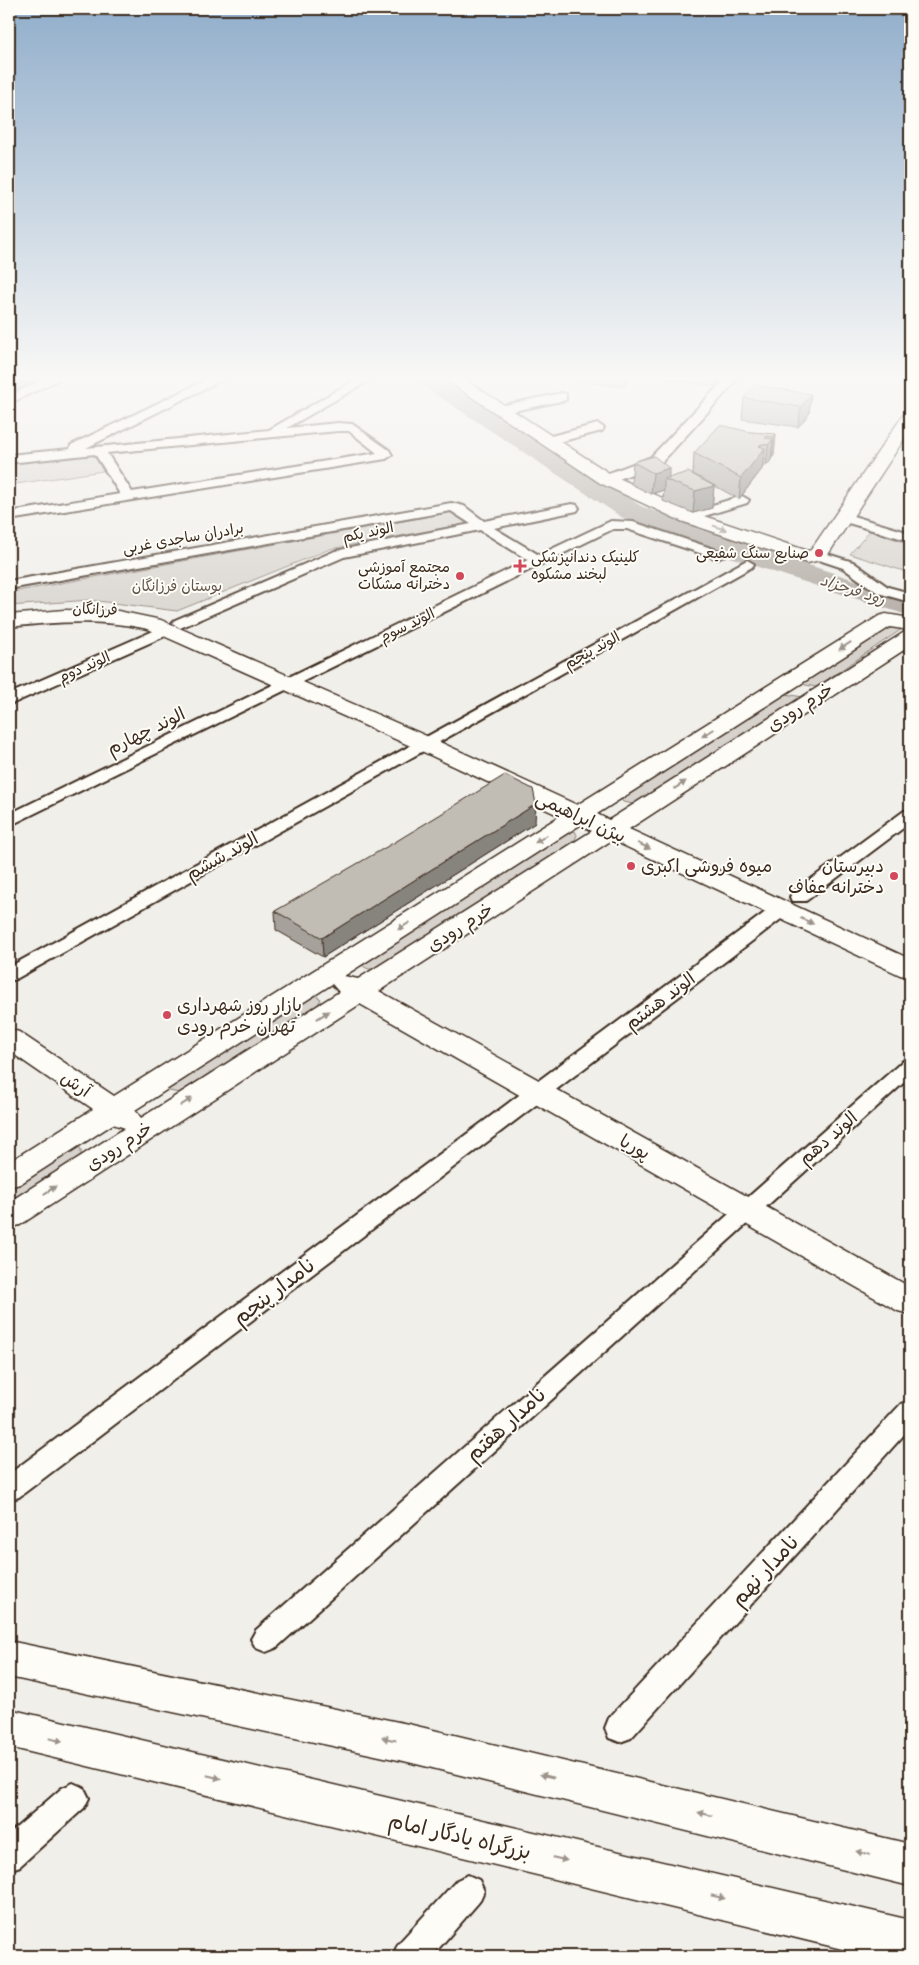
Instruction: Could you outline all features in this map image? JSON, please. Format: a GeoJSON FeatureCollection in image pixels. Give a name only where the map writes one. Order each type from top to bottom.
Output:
{"type":"FeatureCollection","features":[{"type":"Feature","properties":{"kind":"main road"},"geometry":{"type":"LineString","coordinates":[[590,469],[606,479],[688,517],[802,556],[818,555],[877,469]]}},
{"type":"Feature","properties":{"kind":"main road","name":"فرزانگان"},"geometry":{"type":"LineString","coordinates":[[9,614],[61,608],[129,610],[168,629]]}},
{"type":"Feature","properties":{"kind":"main road","name":"فرزانگان"},"geometry":{"type":"LineString","coordinates":[[9,621],[52,616],[101,615],[140,620],[168,629]]}},
{"type":"Feature","properties":{"kind":"main road","name":"خرم رودی"},"geometry":{"type":"LineString","coordinates":[[9,1176],[886,620],[910,624]]}},
{"type":"Feature","properties":{"kind":"main road","name":"بیژن ابراهیمی"},"geometry":{"type":"LineString","coordinates":[[168,629],[295,680],[790,903],[910,948]]}},
{"type":"Feature","properties":{"kind":"main road","name":"خرم رودی"},"geometry":{"type":"LineString","coordinates":[[9,1217],[910,637]]}},
{"type":"Feature","properties":{"kind":"main road"},"geometry":{"type":"LineString","coordinates":[[786,684],[818,696]]}},
{"type":"Feature","properties":{"kind":"main road","name":"بیژن ابراهیمی"},"geometry":{"type":"LineString","coordinates":[[790,903],[910,969]]}},
{"type":"Feature","properties":{"kind":"main road","name":"پوریا"},"geometry":{"type":"LineString","coordinates":[[328,974],[910,1302]]}},
{"type":"Feature","properties":{"kind":"main road","name":"آرش"},"geometry":{"type":"LineString","coordinates":[[9,1038],[104,1115],[134,1136]]}},
{"type":"Feature","properties":{"kind":"main road","name":"آرش"},"geometry":{"type":"LineString","coordinates":[[9,1059],[104,1115]]}},
{"type":"Feature","properties":{"kind":"main road"},"geometry":{"type":"LineString","coordinates":[[9,1659],[408,1743],[910,1865]]}},
{"type":"Feature","properties":{"kind":"main road","name":"بزرگراه یادگار امام"},"geometry":{"type":"LineString","coordinates":[[9,1728],[910,1943]]}},
{"type":"Feature","properties":{"kind":"street"},"geometry":{"type":"LineString","coordinates":[[111,469],[130,497]]}},
{"type":"Feature","properties":{"kind":"street"},"geometry":{"type":"LineString","coordinates":[[9,516],[302,469]]}},
{"type":"Feature","properties":{"kind":"street"},"geometry":{"type":"LineString","coordinates":[[606,479],[633,469]]}},
{"type":"Feature","properties":{"kind":"street"},"geometry":{"type":"LineString","coordinates":[[688,517],[742,500]]}},
{"type":"Feature","properties":{"kind":"street","name":"برادران ساجدی غربی"},"geometry":{"type":"LineString","coordinates":[[9,585],[451,507],[459,509],[482,526]]}},
{"type":"Feature","properties":{"kind":"street","name":"الوند یکم"},"geometry":{"type":"LineString","coordinates":[[168,629],[340,554],[572,508]]}},
{"type":"Feature","properties":{"kind":"street"},"geometry":{"type":"LineString","coordinates":[[843,517],[910,537]]}},
{"type":"Feature","properties":{"kind":"street","name":"الوند سوم"},"geometry":{"type":"LineString","coordinates":[[295,680],[611,524],[621,524],[718,554]]}},
{"type":"Feature","properties":{"kind":"street"},"geometry":{"type":"LineString","coordinates":[[482,526],[539,561]]}},
{"type":"Feature","properties":{"kind":"street"},"geometry":{"type":"LineString","coordinates":[[818,555],[848,565],[883,590],[910,598]]}},
{"type":"Feature","properties":{"kind":"street","name":"الوند پنجم"},"geometry":{"type":"LineString","coordinates":[[429,740],[747,564]]}},
{"type":"Feature","properties":{"kind":"street","name":"الوند دوم"},"geometry":{"type":"LineString","coordinates":[[9,700],[168,629]]}},
{"type":"Feature","properties":{"kind":"street","name":"الوند چهارم"},"geometry":{"type":"LineString","coordinates":[[9,821],[295,680]]}},
{"type":"Feature","properties":{"kind":"street","name":"الوند ششم"},"geometry":{"type":"LineString","coordinates":[[9,975],[429,740]]}},
{"type":"Feature","properties":{"kind":"street","name":"الوند هشتم"},"geometry":{"type":"LineString","coordinates":[[538,1092],[910,815]]}},
{"type":"Feature","properties":{"kind":"street","name":"الوند دهم"},"geometry":{"type":"LineString","coordinates":[[746,1210],[910,1066]]}},
{"type":"Feature","properties":{"kind":"street","name":"نامدار پنجم"},"geometry":{"type":"LineString","coordinates":[[9,1489],[538,1092]]}},
{"type":"Feature","properties":{"kind":"street","name":"نامدار هفتم"},"geometry":{"type":"LineString","coordinates":[[266,1639],[746,1210]]}},
{"type":"Feature","properties":{"kind":"street","name":"نامدار نهم"},"geometry":{"type":"LineString","coordinates":[[620,1728],[910,1412]]}},
{"type":"Feature","properties":{"kind":"street"},"geometry":{"type":"LineString","coordinates":[[9,1855],[73,1798]]}},
{"type":"Feature","properties":{"kind":"street"},"geometry":{"type":"LineString","coordinates":[[410,1956],[468,1891]]}},
{"type":"Feature","properties":{"kind":"green space"},"geometry":{"type":"Polygon","coordinates":[[[9,469],[102,469],[103,471],[9,485],[9,469]]]}},
{"type":"Feature","properties":{"kind":"green space","name":"بوستان فرزانگان"},"geometry":{"type":"Polygon","coordinates":[[[453,512],[470,523],[330,549],[177,611],[90,600],[9,606],[9,594],[12,592],[453,512]]]}},
{"type":"Feature","properties":{"kind":"green space"},"geometry":{"type":"Polygon","coordinates":[[[870,531],[910,544],[910,573],[850,554],[870,531]]]}},
{"type":"Feature","properties":{"kind":"green space"},"geometry":{"type":"Polygon","coordinates":[[[892,625],[902,629],[816,687],[801,684],[892,625]]]}},
{"type":"Feature","properties":{"kind":"green space"},"geometry":{"type":"Polygon","coordinates":[[[785,694],[803,697],[803,700],[639,805],[623,802],[620,798],[622,792],[785,694]]]}},
{"type":"Feature","properties":{"kind":"green space"},"geometry":{"type":"Polygon","coordinates":[[[569,830],[575,831],[577,835],[574,842],[375,969],[366,968],[360,962],[569,830]]]}},
{"type":"Feature","properties":{"kind":"green space"},"geometry":{"type":"Polygon","coordinates":[[[315,995],[321,999],[317,1006],[179,1093],[164,1090],[315,995]]]}},
{"type":"Feature","properties":{"kind":"green space"},"geometry":{"type":"Polygon","coordinates":[[[75,1144],[81,1149],[81,1157],[74,1164],[9,1205],[9,1182],[64,1148],[75,1144]]]}},
{"type":"Feature","properties":{"kind":"building"},"geometry":{"type":"Polygon","coordinates":[[[645,469],[667,469],[653,473],[645,469]]]}},
{"type":"Feature","properties":{"kind":"building"},"geometry":{"type":"Polygon","coordinates":[[[724,469],[748,469],[741,478],[724,469]]]}},
{"type":"Feature","properties":{"kind":"building"},"geometry":{"type":"Polygon","coordinates":[[[688,472],[714,486],[695,491],[664,479],[688,472]]]}},
{"type":"Feature","properties":{"kind":"building"},"geometry":{"type":"Polygon","coordinates":[[[505,775],[533,789],[536,804],[322,938],[275,911],[395,842],[505,775]]]}},
{"type":"Feature","properties":{"kind":"waterway","name":"رود فرحزاد"},"geometry":{"type":"LineString","coordinates":[[563,469],[632,512],[765,560],[910,607]]}},
{"type":"Feature","properties":{"kind":"place","name":"صنایع سنگ شفیعی"},"geometry":{"type":"Point","coordinates":[819,553]}},
{"type":"Feature","properties":{"kind":"place","name":"کلینیک دندانپزشکی لبخند مشکوه"},"geometry":{"type":"Point","coordinates":[520,566]}},
{"type":"Feature","properties":{"kind":"place","name":"مجتمع آموزشی دخترانه مشکات"},"geometry":{"type":"Point","coordinates":[460,576]}},
{"type":"Feature","properties":{"kind":"place","name":"میوه فروشی اکبری"},"geometry":{"type":"Point","coordinates":[631,866]}},
{"type":"Feature","properties":{"kind":"place","name":"دبیرستان دخترانه عفاف"},"geometry":{"type":"Point","coordinates":[894,876]}},
{"type":"Feature","properties":{"kind":"place","name":"بازار روز شهرداری تهران خرم رودی"},"geometry":{"type":"Point","coordinates":[167,1015]}}]}
